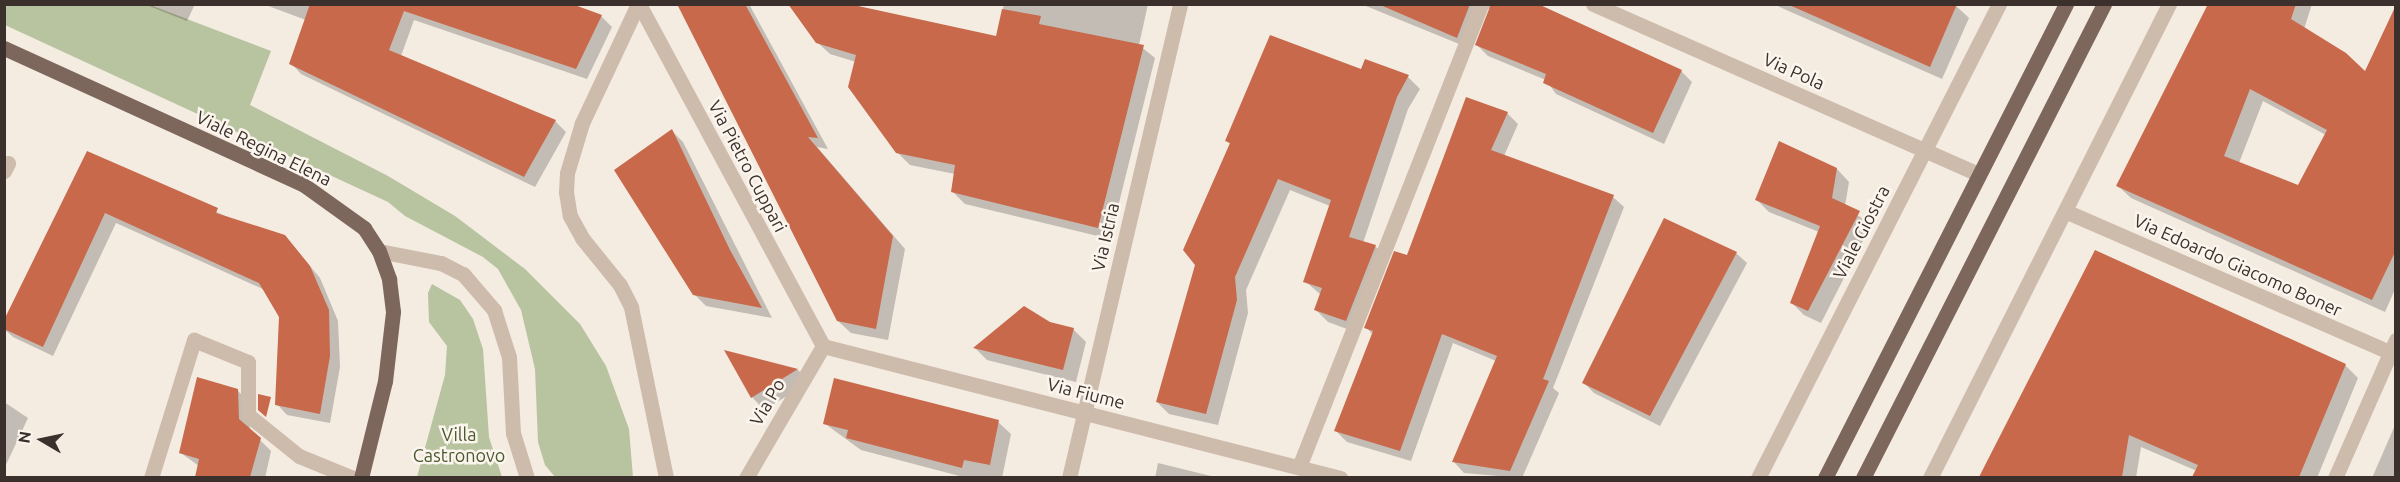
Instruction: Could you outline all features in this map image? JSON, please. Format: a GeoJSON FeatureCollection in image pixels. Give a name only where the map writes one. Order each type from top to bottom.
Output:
{"type":"FeatureCollection","features":[{"type":"Feature","properties":{"kind":"main road"},"geometry":{"type":"LineString","coordinates":[[1825,477],[2066,4]]}},
{"type":"Feature","properties":{"kind":"main road"},"geometry":{"type":"LineString","coordinates":[[1863,477],[2104,4]]}},
{"type":"Feature","properties":{"kind":"main road","name":"Viale Regina Elena"},"geometry":{"type":"LineString","coordinates":[[4,48],[304,185],[364,228],[379,251],[389,279],[392,343],[361,477]]}},
{"type":"Feature","properties":{"kind":"street","name":"Via Pietro Cuppari"},"geometry":{"type":"LineString","coordinates":[[639,4],[823,346]]}},
{"type":"Feature","properties":{"kind":"street"},"geometry":{"type":"LineString","coordinates":[[639,4],[582,123],[567,173],[566,192],[570,216],[582,238],[620,285],[631,307],[666,477]]}},
{"type":"Feature","properties":{"kind":"street","name":"Via Istria"},"geometry":{"type":"LineString","coordinates":[[1069,477],[1180,4]]}},
{"type":"Feature","properties":{"kind":"street"},"geometry":{"type":"LineString","coordinates":[[1299,467],[1481,4]]}},
{"type":"Feature","properties":{"kind":"street","name":"Via Pola"},"geometry":{"type":"LineString","coordinates":[[1593,4],[1979,174]]}},
{"type":"Feature","properties":{"kind":"street","name":"Viale Giostra"},"geometry":{"type":"LineString","coordinates":[[1758,477],[1999,4]]}},
{"type":"Feature","properties":{"kind":"street"},"geometry":{"type":"LineString","coordinates":[[1930,477],[2169,4]]}},
{"type":"Feature","properties":{"kind":"street","name":"Via Edoardo Giacomo Boner"},"geometry":{"type":"LineString","coordinates":[[2065,211],[2394,349]]}},
{"type":"Feature","properties":{"kind":"street"},"geometry":{"type":"LineString","coordinates":[[379,251],[441,263],[463,274],[494,310],[509,357],[513,433],[527,477]]}},
{"type":"Feature","properties":{"kind":"street"},"geometry":{"type":"LineString","coordinates":[[151,477],[194,340],[248,362],[248,415],[299,456],[353,477]]}},
{"type":"Feature","properties":{"kind":"street","name":"Via Fiume"},"geometry":{"type":"LineString","coordinates":[[823,346],[1340,477]]}},
{"type":"Feature","properties":{"kind":"street","name":"Via Po"},"geometry":{"type":"LineString","coordinates":[[746,477],[823,346]]}},
{"type":"Feature","properties":{"kind":"street"},"geometry":{"type":"LineString","coordinates":[[2336,477],[2394,349]]}},
{"type":"Feature","properties":{"kind":"green space"},"geometry":{"type":"Polygon","coordinates":[[[5,4],[150,5],[271,51],[250,105],[388,176],[455,216],[525,269],[580,324],[606,366],[629,429],[633,477],[555,477],[545,465],[538,442],[535,369],[521,310],[498,269],[483,257],[405,216],[388,202],[5,25],[5,4]]]}},
{"type":"Feature","properties":{"kind":"green space","name":"Villa Castronovo"},"geometry":{"type":"Polygon","coordinates":[[[432,284],[460,300],[473,319],[483,349],[489,437],[502,477],[417,477],[445,375],[447,346],[429,322],[428,293],[432,284]]]}},
{"type":"Feature","properties":{"kind":"building"},"geometry":{"type":"Polygon","coordinates":[[[310,4],[572,4],[602,15],[576,69],[404,11],[389,50],[556,120],[524,177],[289,64],[310,4]]]}},
{"type":"Feature","properties":{"kind":"building"},"geometry":{"type":"Polygon","coordinates":[[[677,4],[745,4],[818,138],[808,137],[893,236],[876,329],[837,321],[677,4]]]}},
{"type":"Feature","properties":{"kind":"building"},"geometry":{"type":"Polygon","coordinates":[[[788,4],[849,4],[996,36],[1002,9],[1041,16],[1039,24],[1144,45],[1098,228],[951,192],[955,165],[896,153],[848,87],[856,55],[816,43],[788,4]]]}},
{"type":"Feature","properties":{"kind":"building"},"geometry":{"type":"Polygon","coordinates":[[[1378,4],[1470,4],[1457,38],[1378,4]]]}},
{"type":"Feature","properties":{"kind":"building"},"geometry":{"type":"Polygon","coordinates":[[[1491,4],[1538,4],[1682,70],[1653,133],[1543,83],[1546,74],[1475,45],[1491,4]]]}},
{"type":"Feature","properties":{"kind":"building"},"geometry":{"type":"Polygon","coordinates":[[[1787,4],[1957,4],[1930,67],[1787,4]]]}},
{"type":"Feature","properties":{"kind":"building"},"geometry":{"type":"Polygon","coordinates":[[[2208,4],[2296,4],[2291,19],[2346,53],[2365,71],[2396,5],[2396,250],[2372,300],[2116,186],[2208,4]],[[2250,89],[2224,156],[2298,185],[2327,130],[2250,89]]]}},
{"type":"Feature","properties":{"kind":"building"},"geometry":{"type":"Polygon","coordinates":[[[1270,35],[1361,69],[1365,59],[1409,75],[1397,97],[1349,237],[1376,245],[1346,321],[1314,310],[1322,288],[1303,282],[1331,200],[1278,179],[1235,277],[1237,300],[1206,414],[1156,402],[1195,265],[1183,250],[1230,143],[1225,141],[1270,35]]]}},
{"type":"Feature","properties":{"kind":"building"},"geometry":{"type":"Polygon","coordinates":[[[1466,97],[1508,112],[1491,150],[1614,195],[1543,379],[1549,381],[1510,471],[1452,462],[1497,356],[1442,334],[1400,451],[1334,431],[1373,331],[1364,328],[1394,251],[1407,255],[1466,97]]]}},
{"type":"Feature","properties":{"kind":"building"},"geometry":{"type":"Polygon","coordinates":[[[672,129],[730,250],[762,308],[693,295],[614,170],[672,129]]]}},
{"type":"Feature","properties":{"kind":"building"},"geometry":{"type":"Polygon","coordinates":[[[1779,141],[1837,168],[1832,198],[1860,211],[1808,311],[1790,303],[1820,226],[1755,200],[1779,141]]]}},
{"type":"Feature","properties":{"kind":"building"},"geometry":{"type":"Polygon","coordinates":[[[87,151],[218,208],[216,213],[285,235],[310,266],[329,310],[330,356],[320,414],[275,405],[279,317],[259,283],[105,213],[43,347],[4,329],[4,320],[87,151]]]}},
{"type":"Feature","properties":{"kind":"building"},"geometry":{"type":"Polygon","coordinates":[[[1664,218],[1737,252],[1650,416],[1582,383],[1664,218]]]}},
{"type":"Feature","properties":{"kind":"building"},"geometry":{"type":"Polygon","coordinates":[[[2095,250],[2346,364],[2299,477],[2192,477],[2198,465],[2129,435],[2122,477],[1979,477],[2095,250]]]}},
{"type":"Feature","properties":{"kind":"building"},"geometry":{"type":"Polygon","coordinates":[[[1024,306],[1050,322],[1074,328],[1063,370],[973,348],[1024,306]]]}},
{"type":"Feature","properties":{"kind":"building"},"geometry":{"type":"Polygon","coordinates":[[[724,350],[798,369],[751,398],[724,350]]]}},
{"type":"Feature","properties":{"kind":"building"},"geometry":{"type":"Polygon","coordinates":[[[197,377],[238,389],[239,419],[261,438],[250,477],[195,477],[199,459],[179,453],[197,377]]]}},
{"type":"Feature","properties":{"kind":"building"},"geometry":{"type":"Polygon","coordinates":[[[834,378],[999,420],[990,465],[964,460],[962,468],[846,438],[848,430],[823,424],[834,378]]]}},
{"type":"Feature","properties":{"kind":"building"},"geometry":{"type":"Polygon","coordinates":[[[258,394],[271,397],[266,417],[258,410],[258,394]]]}}]}
